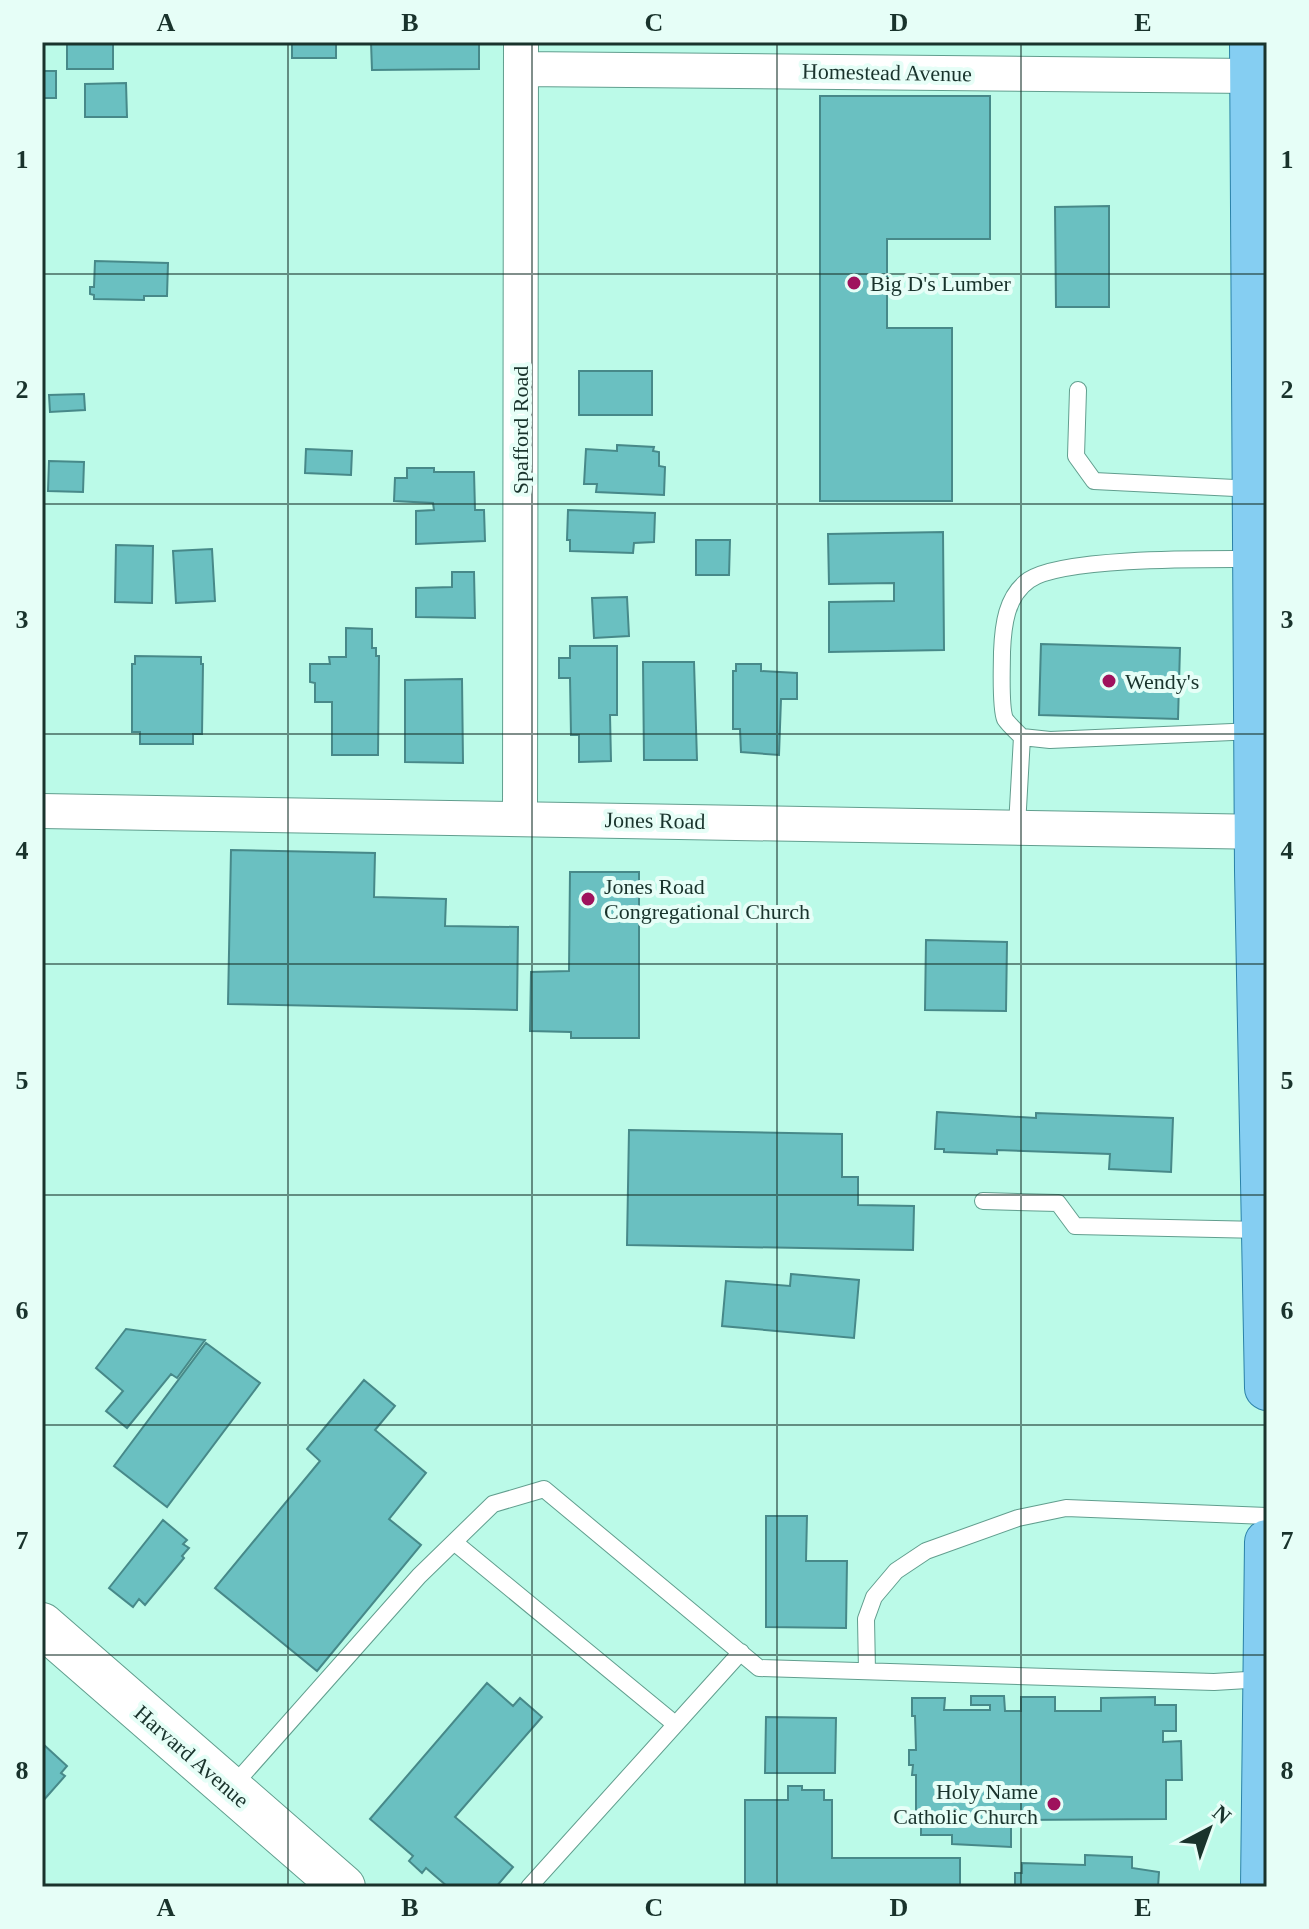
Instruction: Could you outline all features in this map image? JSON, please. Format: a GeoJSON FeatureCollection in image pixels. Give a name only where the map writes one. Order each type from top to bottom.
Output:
{"type":"FeatureCollection","features":[{"type":"Feature","properties":{"kind":"main road"},"geometry":{"type":"LineString","coordinates":[[1252,59],[1260,199],[1261,489],[1255,559],[1257,731],[1262,831],[1267,1388]]}},
{"type":"Feature","properties":{"kind":"main road"},"geometry":{"type":"LineString","coordinates":[[1263,1887],[1267,1542]]}},
{"type":"Feature","properties":{"kind":"main road","name":"Harvard Avenue"},"geometry":{"type":"LineString","coordinates":[[42,1625],[343,1887]]}},
{"type":"Feature","properties":{"kind":"street","name":"Homestead Avenue"},"geometry":{"type":"LineString","coordinates":[[521,56],[1252,59]]}},
{"type":"Feature","properties":{"kind":"street","name":"Spafford Road"},"geometry":{"type":"LineString","coordinates":[[520,818],[521,56]]}},
{"type":"Feature","properties":{"kind":"street","name":"Jones Road"},"geometry":{"type":"LineString","coordinates":[[42,811],[1262,831]]}},
{"type":"Feature","properties":{"kind":"lane"},"geometry":{"type":"LineString","coordinates":[[1078,390],[1076,456],[1094,481],[1261,489]]}},
{"type":"Feature","properties":{"kind":"lane"},"geometry":{"type":"LineString","coordinates":[[1255,559],[1175,559],[1065,568],[1030,579],[1013,598],[1003,629],[1002,680],[1005,718],[1022,737],[1050,740],[1257,731]]}},
{"type":"Feature","properties":{"kind":"lane"},"geometry":{"type":"LineString","coordinates":[[1017,826],[1022,737]]}},
{"type":"Feature","properties":{"kind":"lane"},"geometry":{"type":"LineString","coordinates":[[983,1201],[1058,1203],[1075,1226],[1264,1230]]}},
{"type":"Feature","properties":{"kind":"lane"},"geometry":{"type":"LineString","coordinates":[[230,1789],[419,1576],[493,1504],[544,1489],[759,1668],[1214,1682],[1266,1679]]}},
{"type":"Feature","properties":{"kind":"lane"},"geometry":{"type":"LineString","coordinates":[[867,1671],[866,1619],[874,1597],[896,1571],[926,1551],[1018,1518],[1066,1508],[1267,1516]]}},
{"type":"Feature","properties":{"kind":"lane"},"geometry":{"type":"LineString","coordinates":[[454,1542],[675,1724]]}},
{"type":"Feature","properties":{"kind":"lane"},"geometry":{"type":"LineString","coordinates":[[529,1887],[741,1652]]}},
{"type":"Feature","properties":{"kind":"building"},"geometry":{"type":"Polygon","coordinates":[[[67,42],[113,42],[113,69],[67,69],[67,42]]]}},
{"type":"Feature","properties":{"kind":"building"},"geometry":{"type":"Polygon","coordinates":[[[292,42],[336,42],[336,58],[292,58],[292,42]]]}},
{"type":"Feature","properties":{"kind":"building"},"geometry":{"type":"Polygon","coordinates":[[[371,42],[479,42],[479,69],[372,70],[371,42]]]}},
{"type":"Feature","properties":{"kind":"building"},"geometry":{"type":"Polygon","coordinates":[[[42,71],[56,71],[56,98],[42,98],[42,71]]]}},
{"type":"Feature","properties":{"kind":"building"},"geometry":{"type":"Polygon","coordinates":[[[126,83],[127,117],[85,117],[85,84],[126,83]]]}},
{"type":"Feature","properties":{"kind":"building","name":"Big D's Lumber"},"geometry":{"type":"Polygon","coordinates":[[[820,96],[990,96],[990,239],[887,239],[887,328],[952,328],[952,501],[820,501],[820,96]]]}},
{"type":"Feature","properties":{"kind":"building"},"geometry":{"type":"Polygon","coordinates":[[[1109,206],[1109,307],[1056,307],[1055,207],[1109,206]]]}},
{"type":"Feature","properties":{"kind":"building"},"geometry":{"type":"Polygon","coordinates":[[[95,261],[168,263],[167,296],[144,296],[144,300],[94,299],[90,287],[94,287],[95,261]]]}},
{"type":"Feature","properties":{"kind":"building"},"geometry":{"type":"Polygon","coordinates":[[[579,371],[652,371],[652,415],[579,415],[579,371]]]}},
{"type":"Feature","properties":{"kind":"building"},"geometry":{"type":"Polygon","coordinates":[[[84,394],[85,410],[50,412],[49,395],[84,394]]]}},
{"type":"Feature","properties":{"kind":"building"},"geometry":{"type":"Polygon","coordinates":[[[617,445],[654,447],[653,451],[659,452],[659,466],[665,467],[664,495],[596,492],[597,484],[584,484],[586,449],[617,451],[617,445]]]}},
{"type":"Feature","properties":{"kind":"building"},"geometry":{"type":"Polygon","coordinates":[[[306,449],[352,451],[351,475],[305,473],[306,449]]]}},
{"type":"Feature","properties":{"kind":"building"},"geometry":{"type":"Polygon","coordinates":[[[49,461],[84,462],[83,492],[48,491],[49,461]]]}},
{"type":"Feature","properties":{"kind":"building"},"geometry":{"type":"Polygon","coordinates":[[[407,468],[474,472],[475,510],[484,510],[485,541],[416,544],[416,511],[434,510],[433,503],[394,501],[395,478],[407,478],[407,468]]]}},
{"type":"Feature","properties":{"kind":"building"},"geometry":{"type":"Polygon","coordinates":[[[568,510],[655,513],[654,542],[634,543],[633,553],[570,551],[570,540],[567,540],[568,510]]]}},
{"type":"Feature","properties":{"kind":"building"},"geometry":{"type":"Polygon","coordinates":[[[943,532],[944,650],[829,652],[829,602],[894,601],[894,583],[829,584],[828,534],[943,532]]]}},
{"type":"Feature","properties":{"kind":"building"},"geometry":{"type":"Polygon","coordinates":[[[696,540],[730,540],[729,575],[696,575],[696,540]]]}},
{"type":"Feature","properties":{"kind":"building"},"geometry":{"type":"Polygon","coordinates":[[[116,545],[153,546],[152,603],[115,602],[116,545]]]}},
{"type":"Feature","properties":{"kind":"building"},"geometry":{"type":"Polygon","coordinates":[[[212,549],[215,601],[176,603],[173,551],[212,549]]]}},
{"type":"Feature","properties":{"kind":"building"},"geometry":{"type":"Polygon","coordinates":[[[452,572],[474,572],[475,618],[416,617],[416,588],[452,587],[452,572]]]}},
{"type":"Feature","properties":{"kind":"building"},"geometry":{"type":"Polygon","coordinates":[[[627,597],[629,636],[594,638],[592,598],[627,597]]]}},
{"type":"Feature","properties":{"kind":"building"},"geometry":{"type":"Polygon","coordinates":[[[346,628],[372,629],[372,648],[376,648],[376,656],[379,656],[378,755],[332,755],[332,702],[315,702],[315,683],[310,682],[310,664],[330,664],[329,657],[346,657],[346,628]]]}},
{"type":"Feature","properties":{"kind":"building","name":"Wendy's"},"geometry":{"type":"Polygon","coordinates":[[[1041,644],[1180,648],[1178,719],[1039,715],[1041,644]]]}},
{"type":"Feature","properties":{"kind":"building"},"geometry":{"type":"Polygon","coordinates":[[[570,646],[617,646],[617,715],[610,715],[611,761],[579,762],[579,735],[571,735],[570,678],[559,678],[559,658],[570,658],[570,646]]]}},
{"type":"Feature","properties":{"kind":"building"},"geometry":{"type":"Polygon","coordinates":[[[135,656],[201,657],[202,734],[193,734],[193,744],[140,744],[140,732],[132,732],[132,664],[135,664],[135,656]]]}},
{"type":"Feature","properties":{"kind":"building"},"geometry":{"type":"Polygon","coordinates":[[[643,662],[694,662],[697,760],[644,760],[643,662]]]}},
{"type":"Feature","properties":{"kind":"building"},"geometry":{"type":"Polygon","coordinates":[[[736,664],[761,664],[761,671],[797,673],[797,699],[781,699],[779,755],[741,752],[740,729],[733,729],[733,671],[736,671],[736,664]]]}},
{"type":"Feature","properties":{"kind":"building"},"geometry":{"type":"Polygon","coordinates":[[[462,679],[463,763],[405,762],[405,680],[462,679]]]}},
{"type":"Feature","properties":{"kind":"building"},"geometry":{"type":"Polygon","coordinates":[[[231,850],[375,853],[374,897],[446,899],[445,926],[518,927],[517,1010],[228,1004],[231,850]]]}},
{"type":"Feature","properties":{"kind":"building"},"geometry":{"type":"Polygon","coordinates":[[[570,872],[639,872],[639,1038],[571,1038],[571,1032],[530,1031],[531,972],[569,971],[570,872]]]}},
{"type":"Feature","properties":{"kind":"building"},"geometry":{"type":"Polygon","coordinates":[[[926,940],[1007,942],[1006,1011],[925,1010],[926,940]]]}},
{"type":"Feature","properties":{"kind":"building"},"geometry":{"type":"Polygon","coordinates":[[[937,1112],[1036,1118],[1036,1113],[1173,1118],[1171,1172],[1109,1169],[1110,1154],[997,1150],[997,1154],[944,1152],[944,1149],[935,1149],[937,1112]]]}},
{"type":"Feature","properties":{"kind":"building"},"geometry":{"type":"Polygon","coordinates":[[[629,1130],[842,1134],[842,1177],[858,1177],[858,1205],[914,1206],[913,1250],[627,1245],[629,1130]]]}},
{"type":"Feature","properties":{"kind":"building"},"geometry":{"type":"Polygon","coordinates":[[[791,1274],[859,1280],[854,1338],[722,1326],[726,1281],[790,1286],[791,1274]]]}},
{"type":"Feature","properties":{"kind":"building"},"geometry":{"type":"Polygon","coordinates":[[[126,1329],[205,1340],[177,1378],[171,1374],[127,1428],[106,1411],[123,1391],[96,1368],[126,1329]]]}},
{"type":"Feature","properties":{"kind":"building"},"geometry":{"type":"Polygon","coordinates":[[[206,1343],[260,1383],[167,1507],[114,1466],[206,1343]]]}},
{"type":"Feature","properties":{"kind":"building"},"geometry":{"type":"Polygon","coordinates":[[[364,1380],[395,1406],[375,1430],[426,1473],[389,1519],[421,1545],[317,1671],[215,1588],[320,1461],[307,1449],[364,1380]]]}},
{"type":"Feature","properties":{"kind":"building"},"geometry":{"type":"Polygon","coordinates":[[[766,1516],[807,1516],[806,1561],[847,1561],[846,1628],[766,1627],[766,1516]]]}},
{"type":"Feature","properties":{"kind":"building"},"geometry":{"type":"Polygon","coordinates":[[[163,1520],[187,1540],[183,1544],[189,1548],[145,1605],[139,1599],[133,1607],[109,1588],[163,1520]]]}},
{"type":"Feature","properties":{"kind":"building"},"geometry":{"type":"Polygon","coordinates":[[[487,1683],[513,1706],[520,1698],[542,1717],[455,1817],[513,1867],[496,1887],[448,1887],[426,1868],[422,1873],[409,1861],[413,1856],[370,1819],[487,1683]]]}},
{"type":"Feature","properties":{"kind":"building"},"geometry":{"type":"Polygon","coordinates":[[[971,1696],[1004,1696],[1005,1711],[1021,1711],[1021,1697],[1055,1697],[1055,1711],[1101,1711],[1101,1698],[1155,1697],[1155,1705],[1176,1705],[1176,1731],[1163,1731],[1163,1742],[1181,1741],[1182,1780],[1166,1780],[1166,1819],[1011,1820],[1011,1847],[952,1844],[952,1835],[921,1835],[921,1820],[916,1820],[916,1775],[912,1775],[913,1765],[909,1765],[909,1750],[916,1750],[912,1698],[945,1698],[944,1710],[990,1710],[990,1705],[971,1705],[971,1696]]]}},
{"type":"Feature","properties":{"kind":"building"},"geometry":{"type":"Polygon","coordinates":[[[766,1717],[836,1718],[835,1773],[765,1773],[766,1717]]]}},
{"type":"Feature","properties":{"kind":"building"},"geometry":{"type":"Polygon","coordinates":[[[43,1744],[67,1766],[61,1773],[65,1776],[42,1802],[43,1744]]]}},
{"type":"Feature","properties":{"kind":"building"},"geometry":{"type":"Polygon","coordinates":[[[788,1786],[802,1786],[802,1790],[824,1790],[824,1800],[832,1800],[832,1858],[960,1858],[960,1887],[745,1887],[745,1800],[788,1800],[788,1786]]]}},
{"type":"Feature","properties":{"kind":"building"},"geometry":{"type":"Polygon","coordinates":[[[1085,1855],[1132,1857],[1132,1868],[1159,1872],[1158,1887],[1015,1887],[1015,1873],[1022,1873],[1022,1863],[1085,1865],[1085,1855]]]}},
{"type":"Feature","properties":{"kind":"place","name":"Big D's Lumber"},"geometry":{"type":"Point","coordinates":[854,283]}},
{"type":"Feature","properties":{"kind":"place","name":"Wendy's"},"geometry":{"type":"Point","coordinates":[1109,681]}},
{"type":"Feature","properties":{"kind":"place","name":"Jones Road Congregational Church"},"geometry":{"type":"Point","coordinates":[588,899]}},
{"type":"Feature","properties":{"kind":"place","name":"Holy Name Catholic Church"},"geometry":{"type":"Point","coordinates":[1054,1804]}}]}
